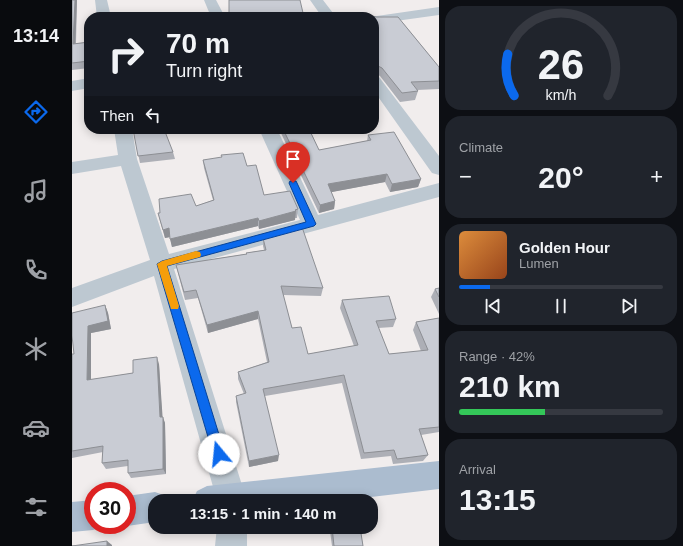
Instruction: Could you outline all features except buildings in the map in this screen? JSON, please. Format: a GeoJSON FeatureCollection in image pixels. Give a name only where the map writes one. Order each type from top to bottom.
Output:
{"type":"FeatureCollection","features":[{"type":"Feature","properties":{"kind":"main road"},"geometry":{"type":"LineString","coordinates":[[313,494],[439,475]]}},
{"type":"Feature","properties":{"kind":"main road"},"geometry":{"type":"LineString","coordinates":[[136,509],[148,508]]}},
{"type":"Feature","properties":{"kind":"main road"},"geometry":{"type":"LineString","coordinates":[[72,517],[84,516]]}},
{"type":"Feature","properties":{"kind":"street"},"geometry":{"type":"LineString","coordinates":[[101,0],[103,12]]}},
{"type":"Feature","properties":{"kind":"street"},"geometry":{"type":"LineString","coordinates":[[210,0],[216,12]]}},
{"type":"Feature","properties":{"kind":"street"},"geometry":{"type":"LineString","coordinates":[[316,0],[325,12]]}},
{"type":"Feature","properties":{"kind":"street"},"geometry":{"type":"LineString","coordinates":[[423,0],[438,13]]}},
{"type":"Feature","properties":{"kind":"street"},"geometry":{"type":"LineString","coordinates":[[379,19],[438,13]]}},
{"type":"Feature","properties":{"kind":"street"},"geometry":{"type":"LineString","coordinates":[[72,86],[84,84]]}},
{"type":"Feature","properties":{"kind":"street"},"geometry":{"type":"LineString","coordinates":[[379,89],[439,169]]}},
{"type":"Feature","properties":{"kind":"street"},"geometry":{"type":"LineString","coordinates":[[124,134],[128,159],[162,264],[223,494]]}},
{"type":"Feature","properties":{"kind":"street"},"geometry":{"type":"LineString","coordinates":[[270,134],[312,224]]}},
{"type":"Feature","properties":{"kind":"street"},"geometry":{"type":"LineString","coordinates":[[72,168],[128,159]]}},
{"type":"Feature","properties":{"kind":"street"},"geometry":{"type":"LineString","coordinates":[[72,298],[162,264],[439,190]]}},
{"type":"Feature","properties":{"kind":"street"},"geometry":{"type":"LineString","coordinates":[[229,534],[231,546]]}},
{"type":"Feature","properties":{"kind":"slow traffic"},"geometry":{"type":"LineString","coordinates":[[175,306],[162,264],[196,255]]}},
{"type":"Feature","properties":{"kind":"route"},"geometry":{"type":"LineString","coordinates":[[219,454],[162,264],[312,224],[293,183]]}}]}
